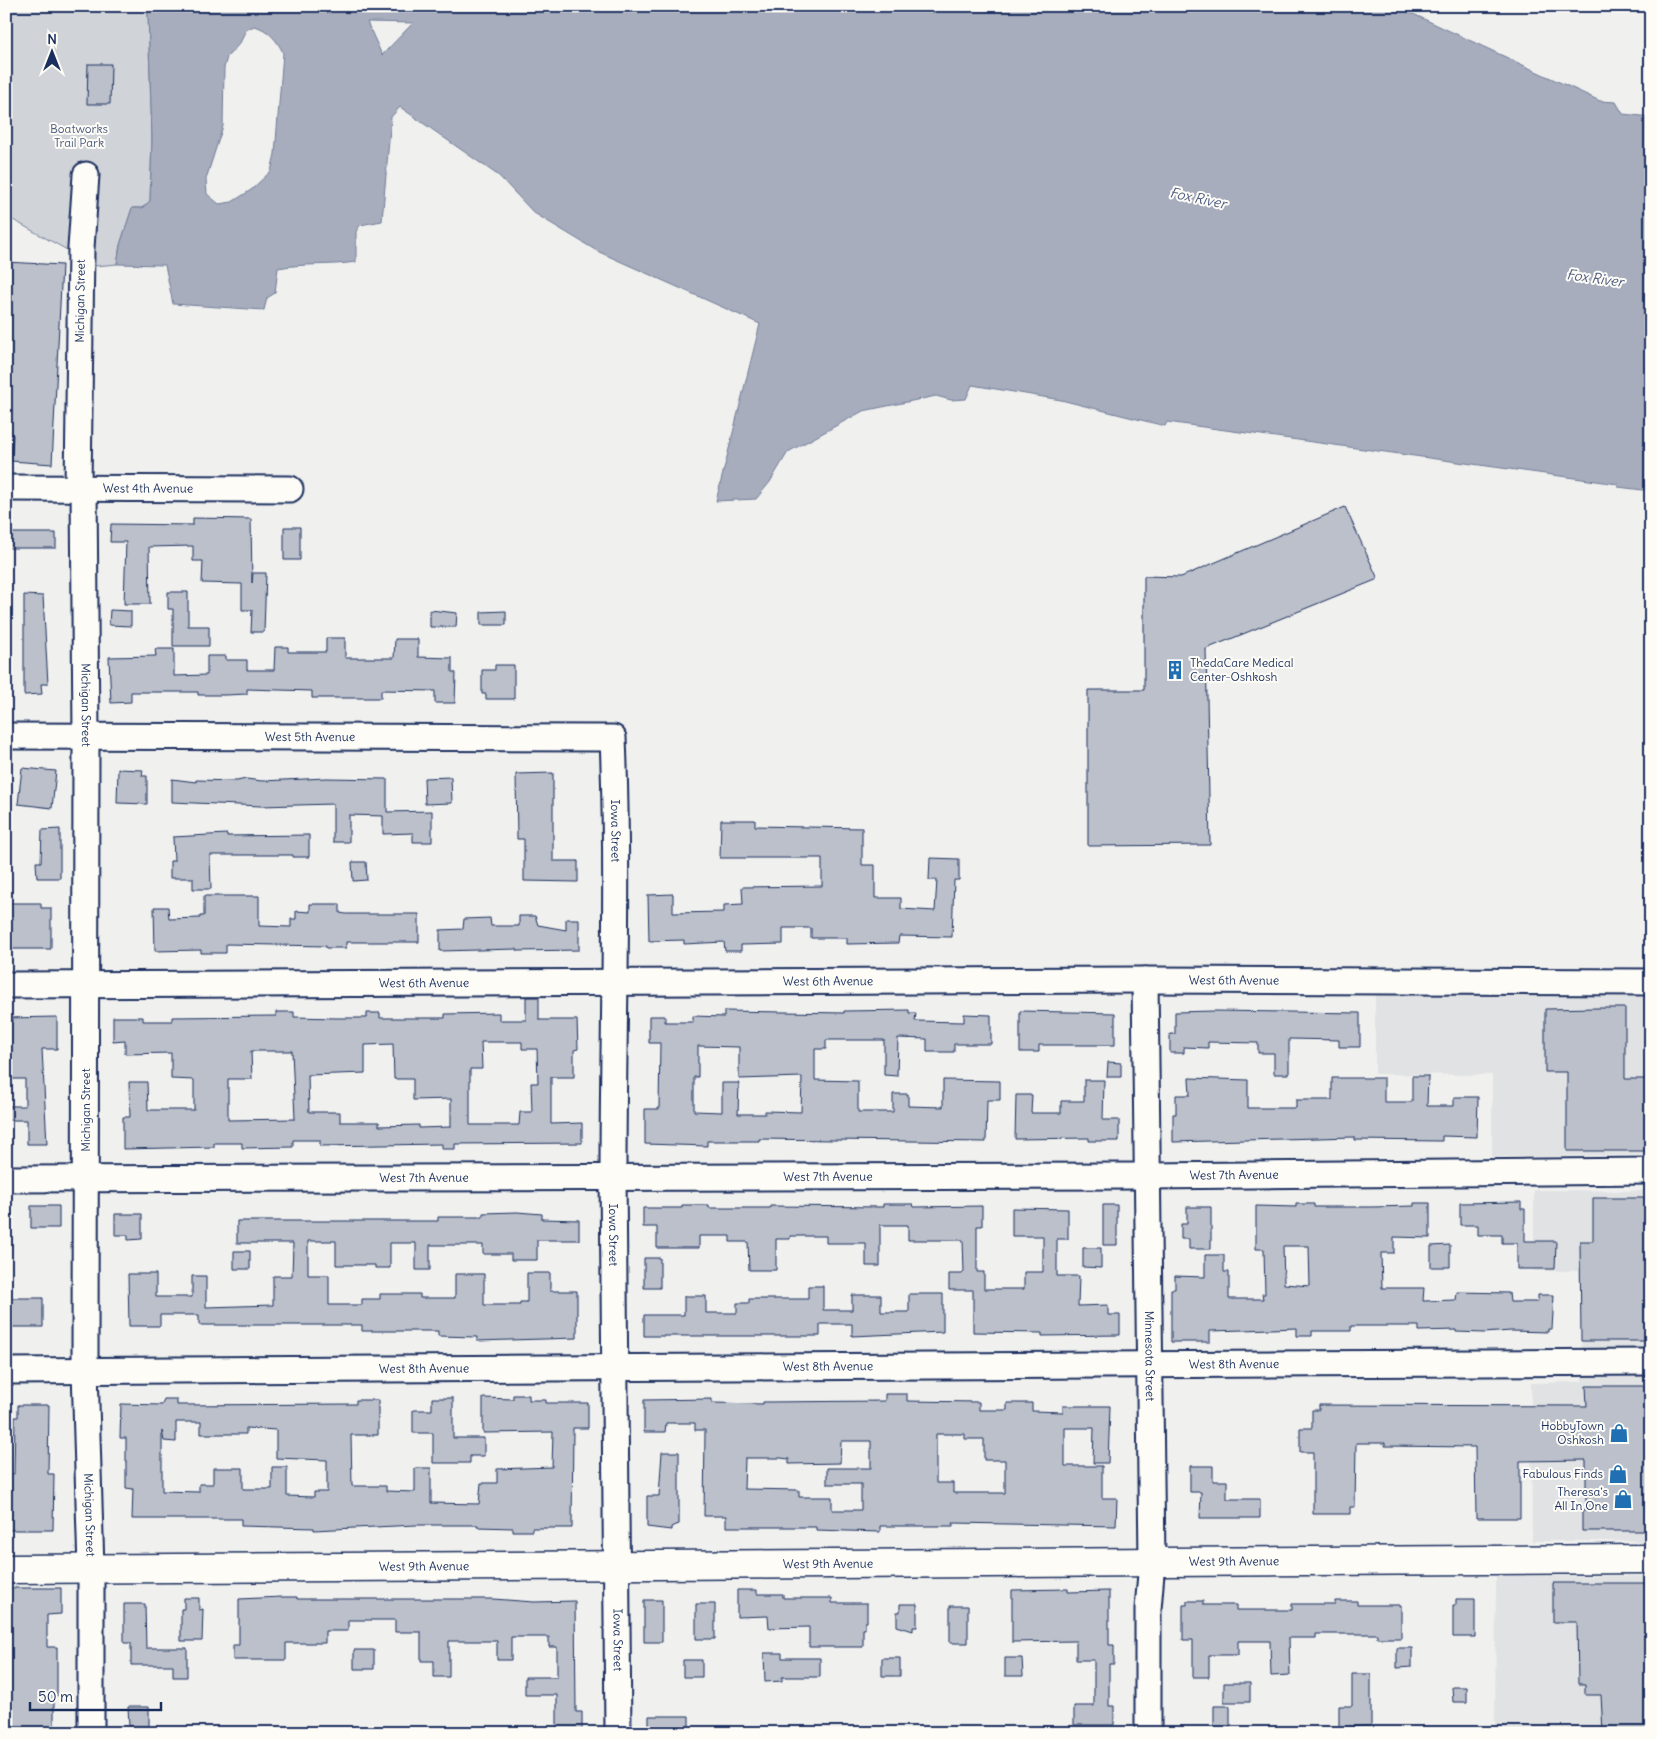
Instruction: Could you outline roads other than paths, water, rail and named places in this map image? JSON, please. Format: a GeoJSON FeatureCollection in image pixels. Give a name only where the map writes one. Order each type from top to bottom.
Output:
{"type":"FeatureCollection","features":[{"type":"Feature","properties":{"kind":"main road","name":"West 9th Avenue"},"geometry":{"type":"LineString","coordinates":[[6,1569],[1651,1559]]}},
{"type":"Feature","properties":{"kind":"street","name":"Michigan Street"},"geometry":{"type":"LineString","coordinates":[[86,175],[81,248],[81,487],[86,736],[85,1370],[91,1569],[91,1733]]}},
{"type":"Feature","properties":{"kind":"street","name":"West 4th Avenue"},"geometry":{"type":"LineString","coordinates":[[6,488],[290,489]]}},
{"type":"Feature","properties":{"kind":"street","name":"West 5th Avenue"},"geometry":{"type":"LineString","coordinates":[[6,736],[613,738]]}},
{"type":"Feature","properties":{"kind":"street","name":"Iowa Street"},"geometry":{"type":"LineString","coordinates":[[613,738],[617,826],[613,982],[613,1176],[618,1733]]}},
{"type":"Feature","properties":{"kind":"street","name":"West 6th Avenue"},"geometry":{"type":"LineString","coordinates":[[6,985],[1145,980],[1651,982]]}},
{"type":"Feature","properties":{"kind":"street","name":"Minnesota Street"},"geometry":{"type":"LineString","coordinates":[[1145,980],[1148,1366],[1152,1562],[1148,1609],[1148,1733]]}},
{"type":"Feature","properties":{"kind":"street","name":"West 7th Avenue"},"geometry":{"type":"LineString","coordinates":[[6,1178],[1147,1176],[1651,1171]]}},
{"type":"Feature","properties":{"kind":"street","name":"West 8th Avenue"},"geometry":{"type":"LineString","coordinates":[[6,1371],[1651,1362]]}},
{"type":"Feature","properties":{"kind":"water","name":"Fox River"},"geometry":{"type":"Polygon","coordinates":[[[152,6],[1396,6],[1600,101],[1616,102],[1623,114],[1651,117],[1651,491],[1618,487],[1618,484],[1167,422],[1165,426],[1061,400],[972,385],[966,399],[951,400],[936,396],[863,411],[788,452],[770,482],[756,499],[716,501],[760,324],[597,251],[534,213],[499,176],[400,107],[391,117],[382,221],[360,225],[356,232],[356,262],[278,268],[275,293],[267,298],[264,310],[173,304],[165,265],[117,264],[120,245],[132,208],[142,208],[150,201],[152,139],[148,13],[152,6]],[[367,22],[382,55],[413,23],[367,22]],[[254,26],[246,30],[240,43],[227,57],[224,68],[223,126],[206,179],[207,194],[219,204],[232,202],[251,190],[271,171],[275,154],[283,53],[272,36],[254,26]]]}},
{"type":"Feature","properties":{"kind":"place","name":"ThedaCare Medical Center-Oshkosh"},"geometry":{"type":"Point","coordinates":[1175,670]}},
{"type":"Feature","properties":{"kind":"place","name":"HobbyTown Oshkosh"},"geometry":{"type":"Point","coordinates":[1619,1433]}},
{"type":"Feature","properties":{"kind":"place","name":"Fabulous Finds"},"geometry":{"type":"Point","coordinates":[1618,1474]}},
{"type":"Feature","properties":{"kind":"place","name":"Theresa's All In One"},"geometry":{"type":"Point","coordinates":[1623,1499]}},
{"type":"Feature","properties":{"kind":"park label","name":"Boatworks Trail Park"},"geometry":{"type":"Point","coordinates":[79,136]}}]}
